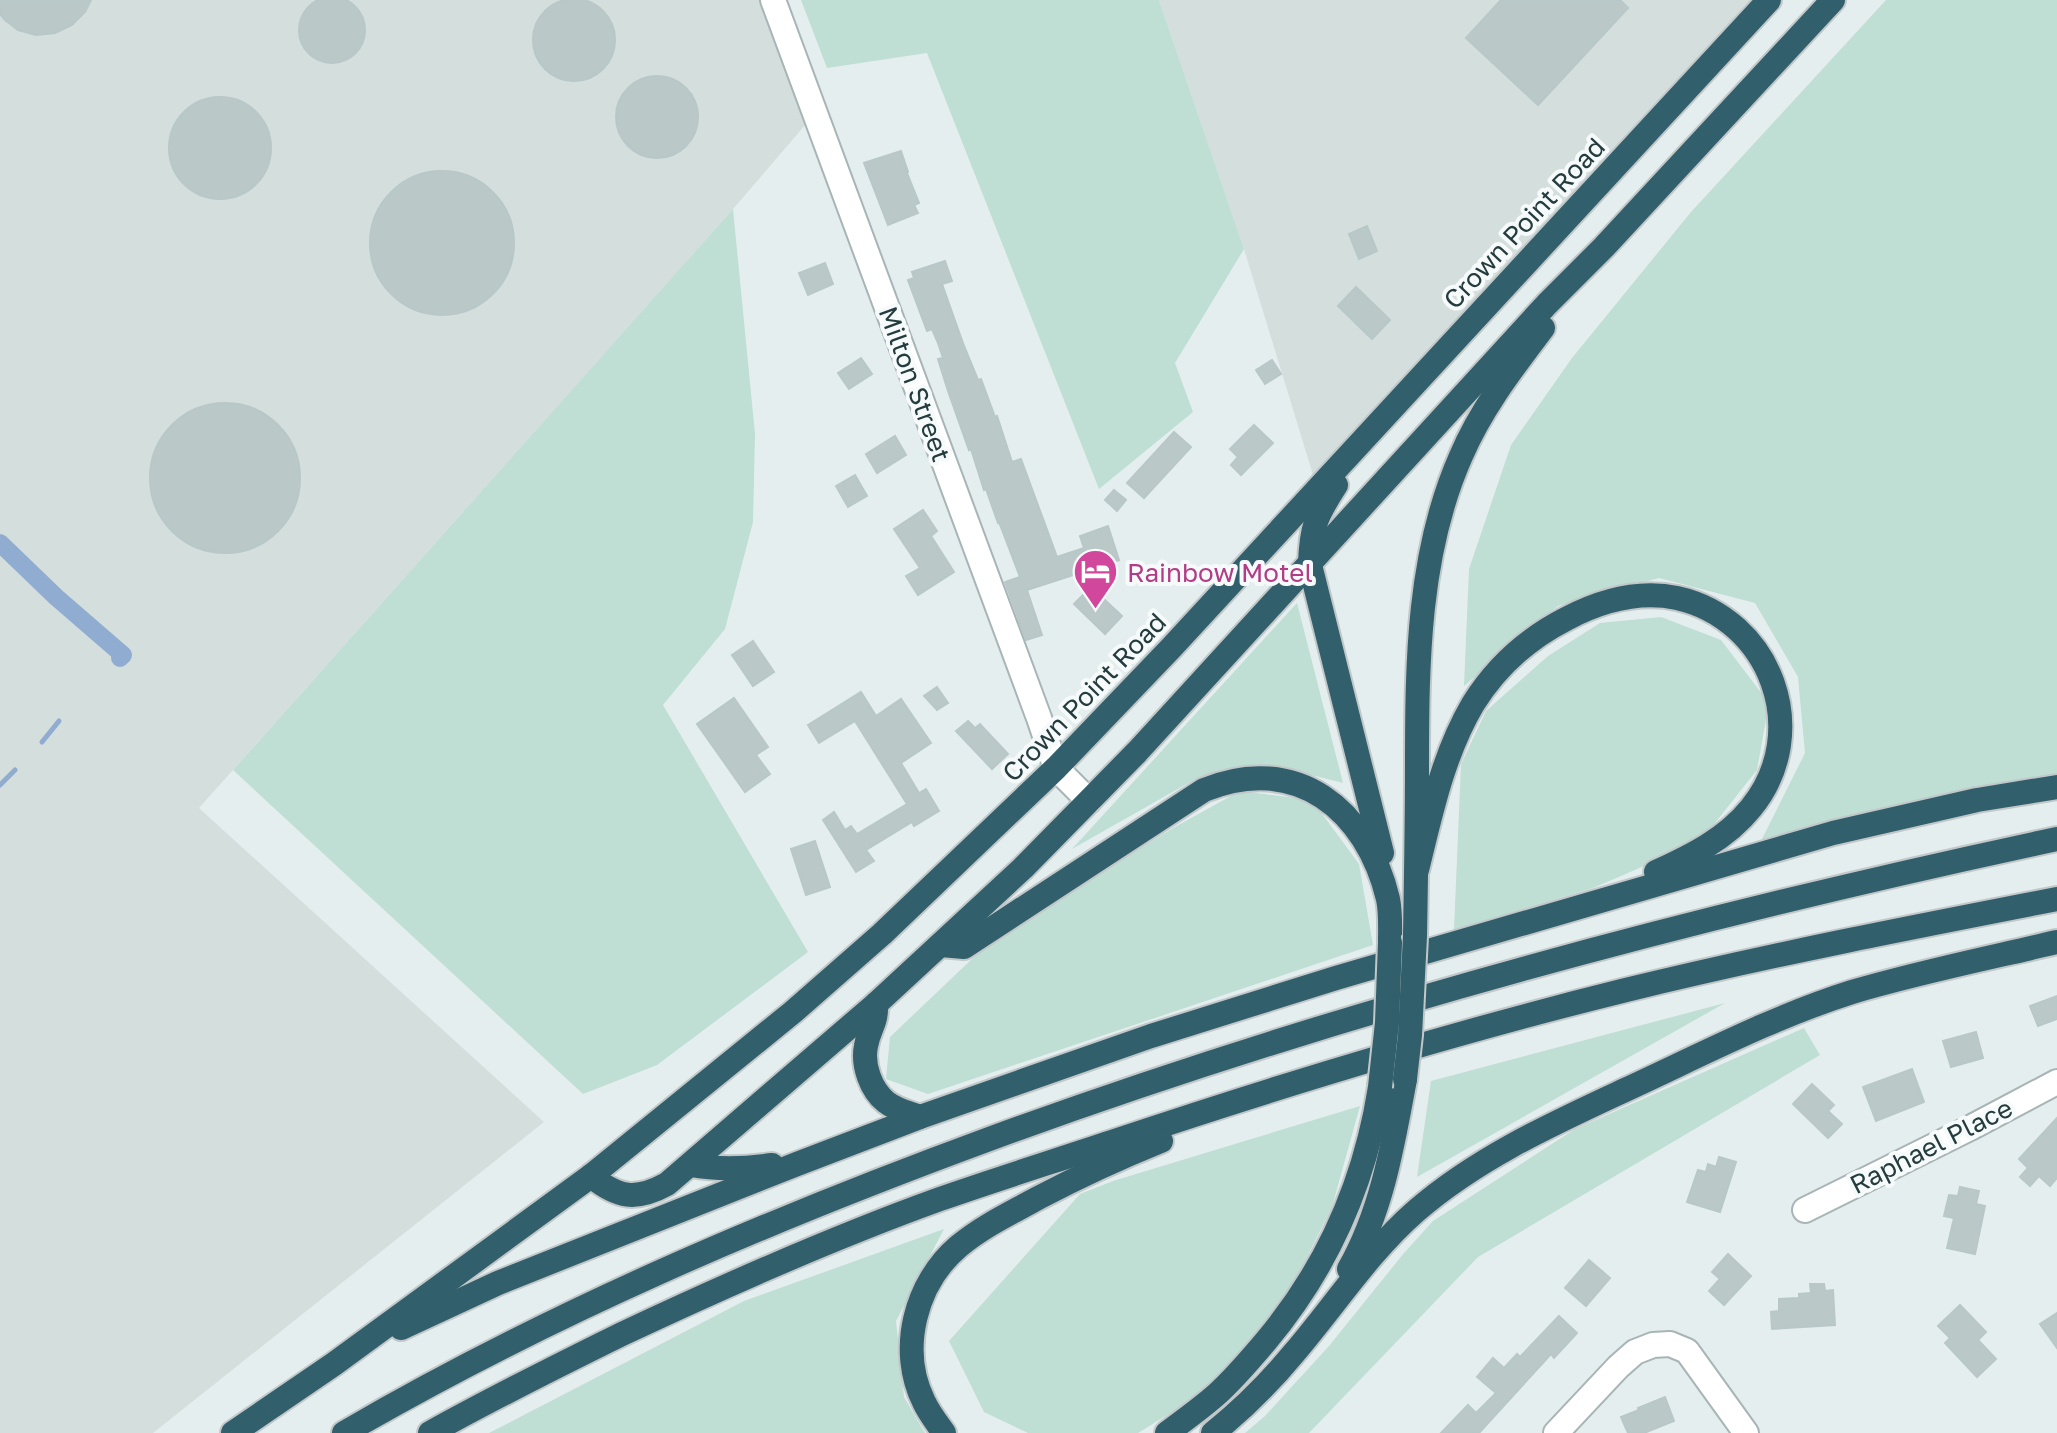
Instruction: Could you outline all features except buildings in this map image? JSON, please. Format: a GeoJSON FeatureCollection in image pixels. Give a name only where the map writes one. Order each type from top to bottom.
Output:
{"type":"FeatureCollection","features":[{"type":"Feature","properties":{"kind":"highway","name":"Crown Point Road"},"geometry":{"type":"LineString","coordinates":[[334,1364],[591,1176],[842,970],[927,892],[1056,768],[1162,658],[1769,0]]}},
{"type":"Feature","properties":{"kind":"highway"},"geometry":{"type":"LineString","coordinates":[[591,1176],[615,1193],[628,1196],[642,1195],[667,1184],[876,1004],[1013,878],[1310,565],[1547,304],[1604,247],[1833,0]]}},
{"type":"Feature","properties":{"kind":"highway"},"geometry":{"type":"LineString","coordinates":[[1323,1316],[1360,1249],[1375,1209],[1405,1079],[1415,936],[1420,648],[1430,560],[1445,496],[1470,437],[1493,397],[1604,247]]}},
{"type":"Feature","properties":{"kind":"highway"},"geometry":{"type":"LineString","coordinates":[[1167,1433],[1217,1394],[1292,1310],[1327,1251],[1353,1195],[1369,1144],[1380,1087],[1388,1010],[1389,903],[1382,854],[1310,565],[1312,532],[1320,509],[1383,417]]}},
{"type":"Feature","properties":{"kind":"highway"},"geometry":{"type":"LineString","coordinates":[[1417,870],[1444,768],[1457,734],[1488,683],[1519,649],[1577,612],[1623,597],[1675,598],[1715,612],[1751,644],[1769,672],[1776,690],[1780,708],[1779,743],[1763,792],[1736,824],[1701,850],[1570,909]]}},
{"type":"Feature","properties":{"kind":"highway"},"geometry":{"type":"LineString","coordinates":[[941,945],[964,947],[1204,790],[1240,780],[1267,779],[1295,784],[1317,792],[1336,806],[1367,843],[1389,903]]}},
{"type":"Feature","properties":{"kind":"highway"},"geometry":{"type":"LineString","coordinates":[[233,1433],[334,1364],[405,1325],[498,1283],[821,1155],[1076,1061],[1232,1009],[1833,833],[1977,800],[2057,787]]}},
{"type":"Feature","properties":{"kind":"highway"},"geometry":{"type":"LineString","coordinates":[[344,1433],[496,1350],[657,1272],[774,1221],[1076,1107],[1328,1025],[1479,980],[1748,909],[2057,839]]}},
{"type":"Feature","properties":{"kind":"highway"},"geometry":{"type":"LineString","coordinates":[[430,1433],[652,1320],[817,1247],[939,1200],[1258,1093],[1438,1040],[1639,987],[1829,944],[2057,899]]}},
{"type":"Feature","properties":{"kind":"highway"},"geometry":{"type":"LineString","coordinates":[[1213,1433],[1262,1389],[1294,1354],[1377,1250],[1419,1208],[1475,1167],[1556,1123],[1805,1009],[1891,981],[2057,942]]}},
{"type":"Feature","properties":{"kind":"highway"},"geometry":{"type":"LineString","coordinates":[[876,1004],[877,1018],[866,1043],[865,1056],[870,1079],[885,1102],[920,1117]]}},
{"type":"Feature","properties":{"kind":"highway"},"geometry":{"type":"LineString","coordinates":[[944,1433],[924,1402],[912,1360],[914,1319],[929,1281],[943,1261],[977,1232],[1073,1179],[1167,1139],[1211,1125],[1258,1093]]}},
{"type":"Feature","properties":{"kind":"highway"},"geometry":{"type":"LineString","coordinates":[[691,1165],[734,1169],[821,1155]]}},
{"type":"Feature","properties":{"kind":"street","name":"Milton Street"},"geometry":{"type":"LineString","coordinates":[[773,0],[1056,768]]}},
{"type":"Feature","properties":{"kind":"street"},"geometry":{"type":"LineString","coordinates":[[1056,768],[1089,801]]}},
{"type":"Feature","properties":{"kind":"street","name":"Raphael Place"},"geometry":{"type":"LineString","coordinates":[[1805,1210],[2057,1082]]}},
{"type":"Feature","properties":{"kind":"street"},"geometry":{"type":"LineString","coordinates":[[1556,1433],[1635,1352],[1653,1345],[1670,1344],[1687,1351],[1746,1433]]}},
{"type":"Feature","properties":{"kind":"shaded area"},"geometry":{"type":"Polygon","coordinates":[[[0,0],[759,0],[806,124],[199,808],[544,1122],[153,1433],[0,1433],[0,0]]]}},
{"type":"Feature","properties":{"kind":"shaded area"},"geometry":{"type":"Polygon","coordinates":[[[1159,0],[1769,0],[1317,488],[1244,249],[1159,0]]]}},
{"type":"Feature","properties":{"kind":"green space"},"geometry":{"type":"Polygon","coordinates":[[[801,0],[1159,0],[1244,249],[1175,363],[1193,412],[1099,489],[927,53],[827,68],[801,0]]]}},
{"type":"Feature","properties":{"kind":"green space"},"geometry":{"type":"Polygon","coordinates":[[[1886,0],[2057,0],[2057,782],[1761,841],[1805,753],[1798,677],[1755,603],[1659,578],[1558,606],[1464,686],[1469,569],[1511,445],[1572,358],[1691,212],[1886,0]]]}},
{"type":"Feature","properties":{"kind":"green space"},"geometry":{"type":"Polygon","coordinates":[[[733,209],[755,434],[753,522],[725,629],[663,705],[808,952],[657,1065],[583,1094],[233,770],[733,209]]]}},
{"type":"Feature","properties":{"kind":"green space"},"geometry":{"type":"Polygon","coordinates":[[[1297,603],[1343,783],[1272,765],[1199,777],[1072,849],[1297,603]]]}},
{"type":"Feature","properties":{"kind":"green space"},"geometry":{"type":"Polygon","coordinates":[[[1661,617],[1721,640],[1769,703],[1757,770],[1700,842],[1593,888],[1454,930],[1461,764],[1486,711],[1548,656],[1600,623],[1661,617]]]}},
{"type":"Feature","properties":{"kind":"green space"},"geometry":{"type":"Polygon","coordinates":[[[1240,791],[1312,800],[1359,864],[1373,945],[928,1094],[886,1079],[890,1037],[994,938],[1173,828],[1240,791]]]}},
{"type":"Feature","properties":{"kind":"green space"},"geometry":{"type":"Polygon","coordinates":[[[1725,1003],[1417,1177],[1431,1081],[1725,1003]]]}},
{"type":"Feature","properties":{"kind":"green space"},"geometry":{"type":"Polygon","coordinates":[[[1804,1028],[1820,1055],[1478,1257],[1309,1433],[1245,1433],[1265,1416],[1329,1346],[1433,1221],[1575,1129],[1804,1028]]]}},
{"type":"Feature","properties":{"kind":"green space"},"geometry":{"type":"Polygon","coordinates":[[[1360,1106],[1332,1207],[1283,1305],[1198,1396],[1138,1433],[1028,1433],[984,1412],[949,1341],[1080,1194],[1113,1181],[1360,1106]]]}},
{"type":"Feature","properties":{"kind":"green space"},"geometry":{"type":"Polygon","coordinates":[[[944,1229],[896,1321],[904,1397],[925,1433],[489,1433],[744,1301],[944,1229]]]}},
{"type":"Feature","properties":{"kind":"waterway"},"geometry":{"type":"LineString","coordinates":[[0,543],[123,655],[120,658]]}},
{"type":"Feature","properties":{"kind":"waterway"},"geometry":{"type":"LineString","coordinates":[[42,742],[59,721]]}},
{"type":"Feature","properties":{"kind":"waterway"},"geometry":{"type":"LineString","coordinates":[[0,785],[15,770]]}},
{"type":"Feature","properties":{"kind":"place","name":"Rainbow Motel"},"geometry":{"type":"Point","coordinates":[1096,611]}}]}
